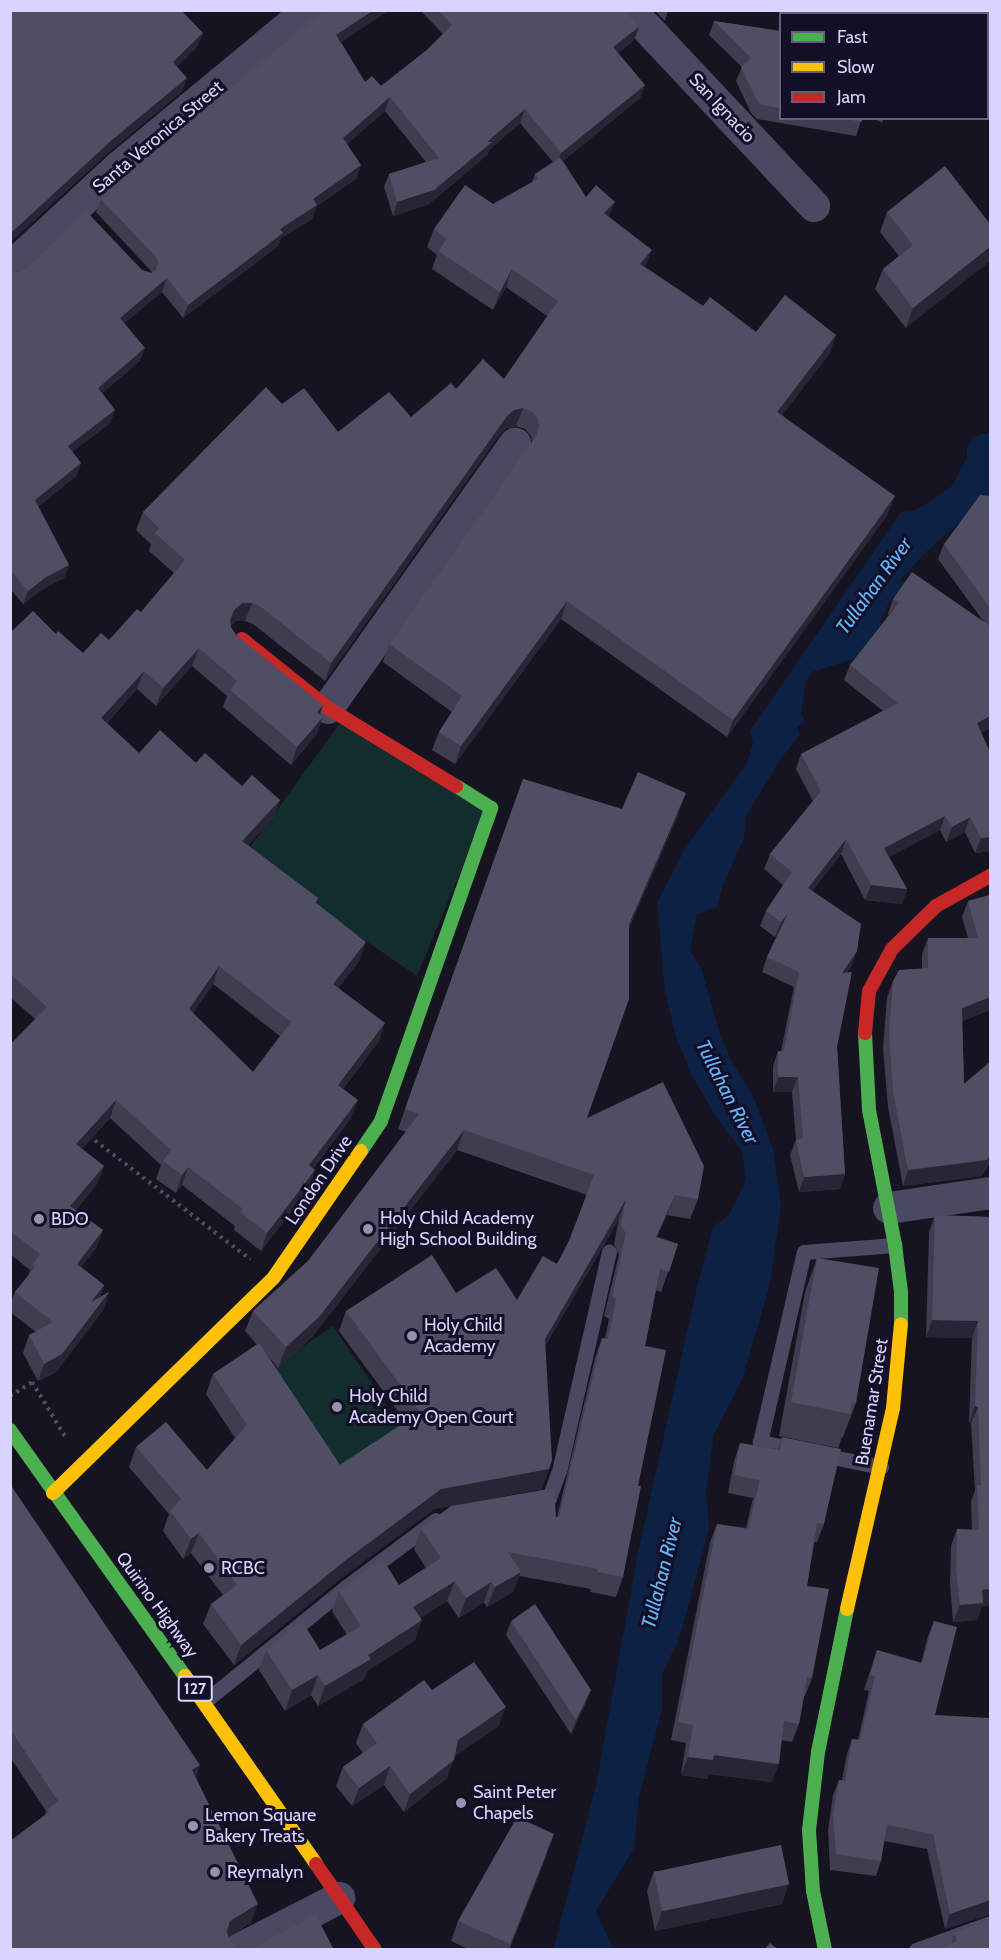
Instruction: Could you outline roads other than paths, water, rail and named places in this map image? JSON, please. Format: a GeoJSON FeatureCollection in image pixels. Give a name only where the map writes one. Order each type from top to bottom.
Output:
{"type":"FeatureCollection","features":[{"type":"Feature","properties":{"kind":"street","name":"Santa Veronica Street"},"geometry":{"type":"LineString","coordinates":[[10,268],[84,214],[119,167],[309,10]]}},
{"type":"Feature","properties":{"kind":"street","name":"San Ignacio"},"geometry":{"type":"LineString","coordinates":[[630,10],[814,206]]}},
{"type":"Feature","properties":{"kind":"street"},"geometry":{"type":"LineString","coordinates":[[242,639],[328,708],[515,444]]}},
{"type":"Feature","properties":{"kind":"street","name":"London Drive"},"geometry":{"type":"LineString","coordinates":[[53,1493],[274,1278],[381,1121],[491,808],[328,708]]}},
{"type":"Feature","properties":{"kind":"street","name":"Buenamar Street"},"geometry":{"type":"LineString","coordinates":[[825,1950],[813,1891],[810,1830],[818,1752],[833,1671],[893,1408],[901,1343],[901,1292],[895,1245],[869,1110],[864,1048],[869,992],[892,949],[936,906],[990,876]]}},
{"type":"Feature","properties":{"kind":"street"},"geometry":{"type":"LineString","coordinates":[[888,1208],[990,1193]]}},
{"type":"Feature","properties":{"kind":"street","name":"Quirino Highway"},"geometry":{"type":"LineString","coordinates":[[10,1431],[204,1702],[375,1950]]}},
{"type":"Feature","properties":{"kind":"street"},"geometry":{"type":"LineString","coordinates":[[238,1950],[339,1898]]}},
{"type":"Feature","properties":{"kind":"lane"},"geometry":{"type":"LineString","coordinates":[[881,1467],[760,1442],[804,1252],[895,1245]]}},
{"type":"Feature","properties":{"kind":"lane"},"geometry":{"type":"LineString","coordinates":[[528,1504],[549,1498],[555,1483],[609,1252]]}},
{"type":"Feature","properties":{"kind":"lane"},"geometry":{"type":"LineString","coordinates":[[204,1702],[355,1580],[440,1517],[452,1515]]}},
{"type":"Feature","properties":{"kind":"lane"},"geometry":{"type":"LineString","coordinates":[[916,1950],[990,1923]]}},
{"type":"Feature","properties":{"kind":"water","name":"Tullahan River"},"geometry":{"type":"Polygon","coordinates":[[[990,432],[990,495],[927,551],[899,581],[909,584],[899,594],[892,597],[880,622],[884,627],[857,658],[812,672],[806,681],[801,714],[805,722],[797,727],[800,734],[780,760],[746,816],[744,838],[723,885],[717,907],[697,914],[690,951],[701,968],[720,1034],[732,1062],[753,1096],[773,1149],[781,1205],[770,1284],[742,1380],[714,1434],[706,1492],[709,1529],[679,1639],[662,1674],[662,1709],[639,1797],[634,1848],[596,1911],[613,1949],[553,1950],[596,1786],[638,1553],[697,1287],[713,1227],[729,1215],[746,1180],[742,1151],[715,1115],[692,1076],[676,1037],[665,991],[657,903],[685,849],[747,763],[753,743],[750,731],[901,512],[913,511],[952,486],[967,458],[967,448],[973,437],[990,432]]]}},
{"type":"Feature","properties":{"kind":"place","name":"BDO"},"geometry":{"type":"Point","coordinates":[39,1219]}},
{"type":"Feature","properties":{"kind":"place","name":"Holy Child Academy High School Building"},"geometry":{"type":"Point","coordinates":[368,1229]}},
{"type":"Feature","properties":{"kind":"place","name":"Holy Child Academy"},"geometry":{"type":"Point","coordinates":[412,1336]}},
{"type":"Feature","properties":{"kind":"place","name":"Holy Child Academy Open Court"},"geometry":{"type":"Point","coordinates":[337,1407]}},
{"type":"Feature","properties":{"kind":"place","name":"RCBC"},"geometry":{"type":"Point","coordinates":[209,1568]}},
{"type":"Feature","properties":{"kind":"place","name":"Saint Peter Chapels"},"geometry":{"type":"Point","coordinates":[461,1803]}},
{"type":"Feature","properties":{"kind":"place","name":"Lemon Square Bakery Treats"},"geometry":{"type":"Point","coordinates":[193,1826]}},
{"type":"Feature","properties":{"kind":"place","name":"Reymalyn"},"geometry":{"type":"Point","coordinates":[215,1872]}}]}
